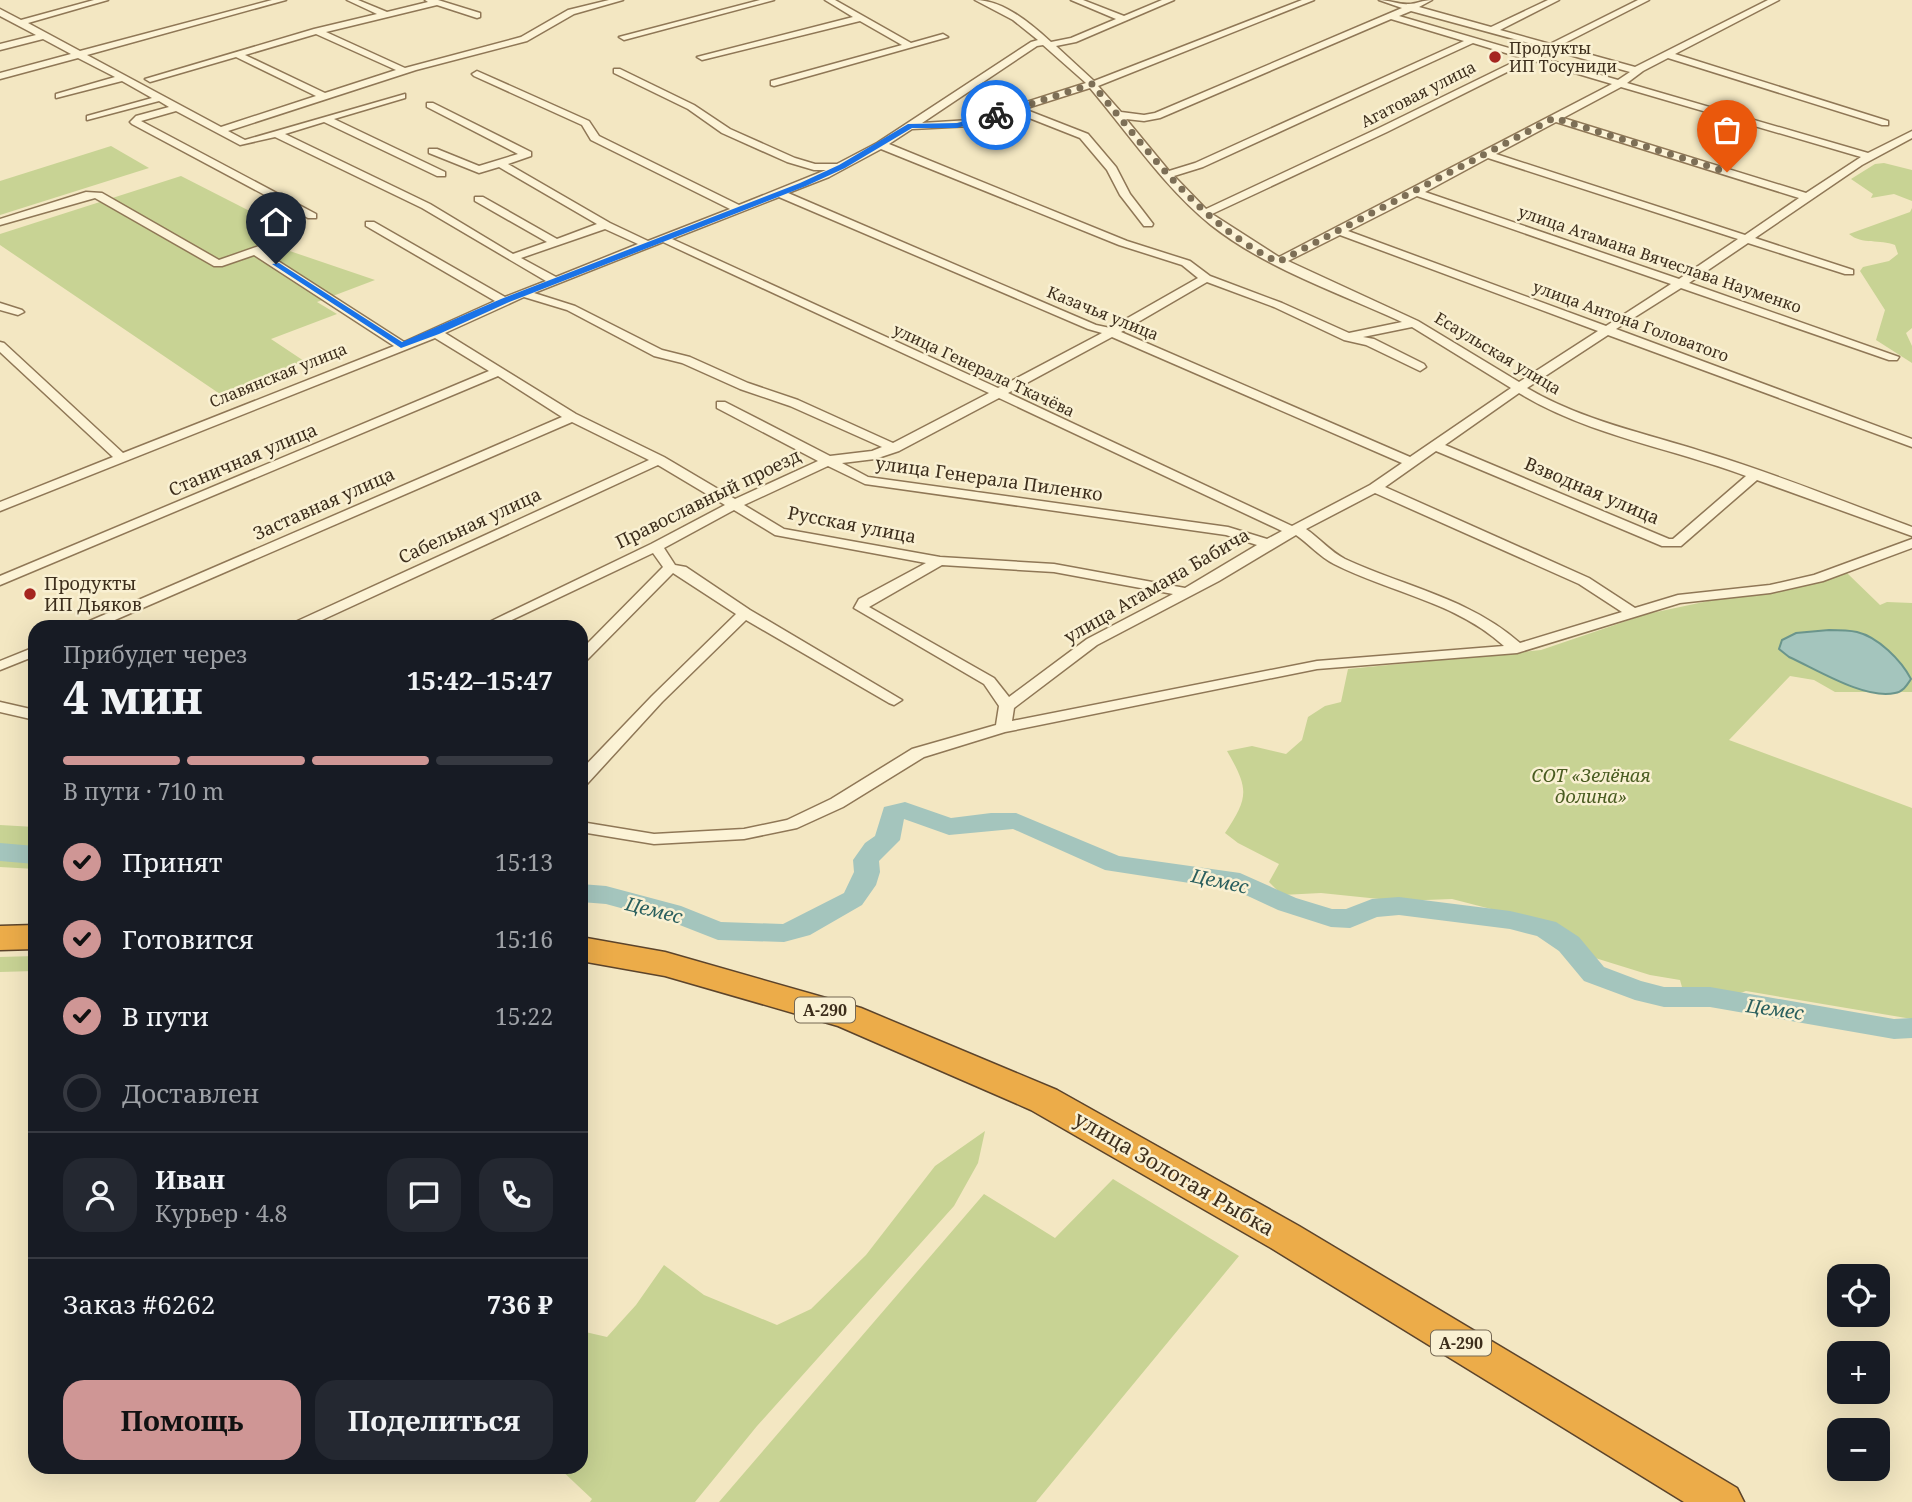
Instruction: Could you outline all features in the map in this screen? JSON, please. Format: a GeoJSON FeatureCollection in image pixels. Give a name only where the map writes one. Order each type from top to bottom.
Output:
{"type":"FeatureCollection","features":[{"type":"Feature","properties":{"kind":"highway"},"geometry":{"type":"LineString","coordinates":[[0,938],[28,937]]}},
{"type":"Feature","properties":{"kind":"highway","name":"улица Золотая Рыбка"},"geometry":{"type":"LineString","coordinates":[[588,950],[665,964],[849,1017],[1044,1100],[1285,1237],[1722,1502]]}},
{"type":"Feature","properties":{"kind":"street"},"geometry":{"type":"LineString","coordinates":[[19,23],[104,0]]}},
{"type":"Feature","properties":{"kind":"street"},"geometry":{"type":"LineString","coordinates":[[0,76],[282,0]]}},
{"type":"Feature","properties":{"kind":"street"},"geometry":{"type":"LineString","coordinates":[[351,0],[384,14]]}},
{"type":"Feature","properties":{"kind":"street"},"geometry":{"type":"LineString","coordinates":[[219,130],[405,71],[536,35],[571,12],[619,0]]}},
{"type":"Feature","properties":{"kind":"street"},"geometry":{"type":"LineString","coordinates":[[624,37],[770,0]]}},
{"type":"Feature","properties":{"kind":"street"},"geometry":{"type":"LineString","coordinates":[[829,0],[910,46]]}},
{"type":"Feature","properties":{"kind":"street","name":"Есаульская улица"},"geometry":{"type":"LineString","coordinates":[[979,0],[1016,18],[1046,43],[1092,84],[1186,197],[1230,234],[1278,262],[1414,323],[1486,365],[1519,390],[1546,405],[1591,422],[1704,456],[1912,532]]}},
{"type":"Feature","properties":{"kind":"street"},"geometry":{"type":"LineString","coordinates":[[1075,0],[1121,18]]}},
{"type":"Feature","properties":{"kind":"street","name":"Славянская улица"},"geometry":{"type":"LineString","coordinates":[[0,507],[436,333],[504,301],[781,194],[842,167],[881,145],[1034,44],[1073,40],[1170,0]]}},
{"type":"Feature","properties":{"kind":"street"},"geometry":{"type":"LineString","coordinates":[[910,126],[957,125],[1092,84],[1310,0]]}},
{"type":"Feature","properties":{"kind":"street"},"geometry":{"type":"LineString","coordinates":[[1384,0],[1638,71]]}},
{"type":"Feature","properties":{"kind":"street"},"geometry":{"type":"LineString","coordinates":[[1132,129],[1428,0]]}},
{"type":"Feature","properties":{"kind":"street"},"geometry":{"type":"LineString","coordinates":[[1492,30],[1555,0]]}},
{"type":"Feature","properties":{"kind":"street","name":"Агатовая улица"},"geometry":{"type":"LineString","coordinates":[[1205,213],[1383,130],[1645,0]]}},
{"type":"Feature","properties":{"kind":"street"},"geometry":{"type":"LineString","coordinates":[[1278,262],[1416,192],[1484,153],[1775,0]]}},
{"type":"Feature","properties":{"kind":"street"},"geometry":{"type":"LineString","coordinates":[[150,79],[384,14],[395,14],[433,1],[477,15]]}},
{"type":"Feature","properties":{"kind":"street"},"geometry":{"type":"LineString","coordinates":[[0,12],[247,143],[402,96]]}},
{"type":"Feature","properties":{"kind":"street"},"geometry":{"type":"LineString","coordinates":[[1390,16],[1870,157]]}},
{"type":"Feature","properties":{"kind":"street"},"geometry":{"type":"LineString","coordinates":[[702,57],[862,18]]}},
{"type":"Feature","properties":{"kind":"street"},"geometry":{"type":"LineString","coordinates":[[317,32],[405,71]]}},
{"type":"Feature","properties":{"kind":"street"},"geometry":{"type":"LineString","coordinates":[[0,47],[42,36]]}},
{"type":"Feature","properties":{"kind":"street"},"geometry":{"type":"LineString","coordinates":[[774,83],[943,37]]}},
{"type":"Feature","properties":{"kind":"street"},"geometry":{"type":"LineString","coordinates":[[1169,174],[1199,164],[1471,41]]}},
{"type":"Feature","properties":{"kind":"street"},"geometry":{"type":"LineString","coordinates":[[236,54],[325,97]]}},
{"type":"Feature","properties":{"kind":"street"},"geometry":{"type":"LineString","coordinates":[[1668,55],[1885,123]]}},
{"type":"Feature","properties":{"kind":"street"},"geometry":{"type":"LineString","coordinates":[[617,71],[691,107],[726,131],[791,160],[814,167],[842,167]]}},
{"type":"Feature","properties":{"kind":"street"},"geometry":{"type":"LineString","coordinates":[[477,74],[586,123],[595,138],[739,209]]}},
{"type":"Feature","properties":{"kind":"street"},"geometry":{"type":"LineString","coordinates":[[60,96],[123,78]]}},
{"type":"Feature","properties":{"kind":"street"},"geometry":{"type":"LineString","coordinates":[[90,118],[162,97]]}},
{"type":"Feature","properties":{"kind":"street"},"geometry":{"type":"LineString","coordinates":[[429,105],[526,152],[524,156],[501,164],[474,169],[433,151]]}},
{"type":"Feature","properties":{"kind":"street"},"geometry":{"type":"LineString","coordinates":[[178,107],[139,118],[135,122],[312,216]]}},
{"type":"Feature","properties":{"kind":"street"},"geometry":{"type":"LineString","coordinates":[[1014,108],[1084,136],[1112,169],[1125,195],[1148,224]]}},
{"type":"Feature","properties":{"kind":"street"},"geometry":{"type":"LineString","coordinates":[[1119,116],[1157,116]]}},
{"type":"Feature","properties":{"kind":"street"},"geometry":{"type":"LineString","coordinates":[[1554,118],[1807,197]]}},
{"type":"Feature","properties":{"kind":"street"},"geometry":{"type":"LineString","coordinates":[[325,119],[441,174]]}},
{"type":"Feature","properties":{"kind":"street"},"geometry":{"type":"LineString","coordinates":[[277,134],[426,206],[555,281]]}},
{"type":"Feature","properties":{"kind":"street"},"geometry":{"type":"LineString","coordinates":[[1412,463],[1540,373],[1682,282],[1807,197],[1912,134]]}},
{"type":"Feature","properties":{"kind":"street"},"geometry":{"type":"LineString","coordinates":[[881,145],[1124,243],[1186,263],[1206,278],[1278,305],[1348,337],[1370,342],[1420,367]]}},
{"type":"Feature","properties":{"kind":"street"},"geometry":{"type":"LineString","coordinates":[[1484,153],[1849,272]]}},
{"type":"Feature","properties":{"kind":"street"},"geometry":{"type":"LineString","coordinates":[[501,164],[606,225],[648,245]]}},
{"type":"Feature","properties":{"kind":"street","name":"улица Атамана Вячеслава Науменко"},"geometry":{"type":"LineString","coordinates":[[1416,192],[1893,357]]}},
{"type":"Feature","properties":{"kind":"street","name":"Казачья улица"},"geometry":{"type":"LineString","coordinates":[[781,194],[1079,321],[1111,332],[1412,463]]}},
{"type":"Feature","properties":{"kind":"street"},"geometry":{"type":"LineString","coordinates":[[0,222],[79,196],[98,195],[218,264],[261,249],[401,345]]}},
{"type":"Feature","properties":{"kind":"street"},"geometry":{"type":"LineString","coordinates":[[479,199],[557,243]]}},
{"type":"Feature","properties":{"kind":"street"},"geometry":{"type":"LineString","coordinates":[[370,224],[504,301]]}},
{"type":"Feature","properties":{"kind":"street"},"geometry":{"type":"LineString","coordinates":[[512,258],[606,225]]}},
{"type":"Feature","properties":{"kind":"street","name":"улица Антона Головатого"},"geometry":{"type":"LineString","coordinates":[[1339,231],[1912,443]]}},
{"type":"Feature","properties":{"kind":"street","name":"улица Генерала Ткачёва"},"geometry":{"type":"LineString","coordinates":[[662,239],[1311,537],[1320,548],[1338,561],[1474,617],[1504,635],[1517,649]]}},
{"type":"Feature","properties":{"kind":"street","name":"Православный проезд"},"geometry":{"type":"LineString","coordinates":[[501,620],[831,460],[875,455],[894,448],[1206,278]]}},
{"type":"Feature","properties":{"kind":"street","name":"улица Генерала Пиленко"},"geometry":{"type":"LineString","coordinates":[[525,294],[571,308],[658,353],[686,360],[744,386],[794,403],[894,448]]}},
{"type":"Feature","properties":{"kind":"street"},"geometry":{"type":"LineString","coordinates":[[0,306],[18,312]]}},
{"type":"Feature","properties":{"kind":"street"},"geometry":{"type":"LineString","coordinates":[[1348,337],[1414,323]]}},
{"type":"Feature","properties":{"kind":"street","name":"Русская улица"},"geometry":{"type":"LineString","coordinates":[[436,333],[572,416],[659,460],[780,532],[940,561],[1054,568],[1185,592]]}},
{"type":"Feature","properties":{"kind":"street"},"geometry":{"type":"LineString","coordinates":[[0,346],[120,457]]}},
{"type":"Feature","properties":{"kind":"street","name":"Станичная улица"},"geometry":{"type":"LineString","coordinates":[[0,581],[500,371]]}},
{"type":"Feature","properties":{"kind":"street","name":"улица Генерала Пиленко"},"geometry":{"type":"LineString","coordinates":[[721,405],[865,480],[1228,531],[1268,544]]}},
{"type":"Feature","properties":{"kind":"street","name":"Заставная улица"},"geometry":{"type":"LineString","coordinates":[[104,620],[572,416]]}},
{"type":"Feature","properties":{"kind":"street","name":"Взводная улица"},"geometry":{"type":"LineString","coordinates":[[1435,446],[1667,543],[1676,543],[1755,475]]}},
{"type":"Feature","properties":{"kind":"street","name":"Сабельная улица"},"geometry":{"type":"LineString","coordinates":[[311,620],[659,460]]}},
{"type":"Feature","properties":{"kind":"street","name":"улица Атамана Бабича"},"geometry":{"type":"LineString","coordinates":[[1007,706],[1091,642],[1375,488],[1412,463]]}},
{"type":"Feature","properties":{"kind":"street"},"geometry":{"type":"LineString","coordinates":[[1375,488],[1584,581],[1632,612]]}},
{"type":"Feature","properties":{"kind":"street"},"geometry":{"type":"LineString","coordinates":[[588,828],[666,839],[744,834],[791,824],[837,803],[918,753],[1003,728],[1317,665],[1517,649],[1678,599],[1770,589],[1818,578],[1912,543]]}},
{"type":"Feature","properties":{"kind":"street"},"geometry":{"type":"LineString","coordinates":[[656,547],[670,568],[681,570],[744,613],[894,700]]}},
{"type":"Feature","properties":{"kind":"street"},"geometry":{"type":"LineString","coordinates":[[940,561],[864,602],[862,611],[989,681],[1007,706],[1003,728]]}},
{"type":"Feature","properties":{"kind":"street"},"geometry":{"type":"LineString","coordinates":[[588,651],[670,568]]}},
{"type":"Feature","properties":{"kind":"street"},"geometry":{"type":"LineString","coordinates":[[588,773],[744,613]]}},
{"type":"Feature","properties":{"kind":"street"},"geometry":{"type":"LineString","coordinates":[[0,666],[28,654]]}},
{"type":"Feature","properties":{"kind":"street"},"geometry":{"type":"LineString","coordinates":[[0,707],[28,713]]}},
{"type":"Feature","properties":{"kind":"green space"},"geometry":{"type":"Polygon","coordinates":[[[111,146],[149,168],[0,215],[0,181],[111,146]]]}},
{"type":"Feature","properties":{"kind":"green space"},"geometry":{"type":"Polygon","coordinates":[[[1884,163],[1912,170],[1912,201],[1894,194],[1871,198],[1873,194],[1851,179],[1875,164],[1884,163]]]}},
{"type":"Feature","properties":{"kind":"green space"},"geometry":{"type":"Polygon","coordinates":[[[181,176],[271,222],[249,230],[275,246],[375,280],[317,302],[337,314],[271,339],[304,361],[220,394],[0,245],[0,234],[181,176]]]}},
{"type":"Feature","properties":{"kind":"green space"},"geometry":{"type":"Polygon","coordinates":[[[1912,208],[1912,328],[1906,333],[1912,346],[1912,363],[1876,340],[1885,310],[1860,271],[1863,267],[1889,261],[1898,254],[1895,245],[1860,240],[1849,234],[1910,212],[1912,208]]]}},
{"type":"Feature","properties":{"kind":"green space","name":"СОТ «Зелёная долина»"},"geometry":{"type":"Polygon","coordinates":[[[1847,573],[1880,605],[1887,602],[1912,603],[1912,692],[1835,692],[1814,680],[1790,676],[1729,740],[1912,808],[1912,1019],[1746,991],[1735,995],[1682,987],[1680,980],[1650,975],[1592,957],[1546,923],[1452,899],[1399,901],[1321,893],[1282,895],[1269,882],[1279,864],[1238,843],[1225,833],[1239,810],[1243,793],[1239,775],[1227,751],[1252,746],[1286,754],[1302,740],[1308,717],[1325,706],[1341,702],[1348,669],[1541,650],[1647,614],[1713,600],[1774,593],[1847,573]]]}},
{"type":"Feature","properties":{"kind":"green space"},"geometry":{"type":"Polygon","coordinates":[[[0,825],[28,827],[28,869],[0,867],[0,825]]]}},
{"type":"Feature","properties":{"kind":"green space"},"geometry":{"type":"Polygon","coordinates":[[[28,956],[28,971],[0,972],[0,957],[28,956]]]}},
{"type":"Feature","properties":{"kind":"green space"},"geometry":{"type":"Polygon","coordinates":[[[985,1131],[978,1163],[954,1206],[757,1426],[695,1502],[590,1502],[592,1499],[565,1474],[588,1474],[588,1333],[607,1337],[636,1305],[664,1265],[704,1295],[777,1325],[811,1309],[866,1255],[935,1166],[985,1131]]]}},
{"type":"Feature","properties":{"kind":"green space"},"geometry":{"type":"Polygon","coordinates":[[[1113,1179],[1239,1256],[1036,1502],[719,1502],[984,1194],[1055,1238],[1113,1179]]]}},
{"type":"Feature","properties":{"kind":"water"},"geometry":{"type":"Polygon","coordinates":[[[1829,630],[1857,632],[1873,639],[1895,657],[1911,679],[1898,692],[1870,692],[1826,676],[1779,649],[1782,640],[1796,633],[1829,630]]]}},
{"type":"Feature","properties":{"kind":"waterway","name":"Цемес"},"geometry":{"type":"LineString","coordinates":[[588,894],[606,895],[681,915],[718,931],[784,933],[800,928],[853,899],[863,885],[867,872],[866,860],[874,849],[887,840],[893,813],[905,810],[949,827],[978,825],[991,821],[1016,821],[1114,864],[1240,882],[1287,904],[1331,918],[1350,919],[1372,908],[1399,906],[1510,920],[1546,929],[1569,944],[1594,974],[1635,990],[1664,997],[1710,997],[1894,1029],[1912,1028]]}},
{"type":"Feature","properties":{"kind":"waterway","name":"Цемес"},"geometry":{"type":"LineString","coordinates":[[0,852],[28,854]]}},
{"type":"Feature","properties":{"kind":"way so far"},"geometry":{"type":"LineString","coordinates":[[996,115],[1092,84],[1186,197],[1230,234],[1278,262],[1554,118],[1727,172]]}},
{"type":"Feature","properties":{"kind":"place","name":"Продукты ИП Тосуниди"},"geometry":{"type":"Point","coordinates":[1495,57]}},
{"type":"Feature","properties":{"kind":"place","name":"Продукты ИП Дьяков"},"geometry":{"type":"Point","coordinates":[30,594]}},
{"type":"Feature","properties":{"kind":"route"},"geometry":{"type":"LineString","coordinates":[[276,264],[401,345],[436,333],[504,301],[803,185],[842,167],[910,126],[957,125],[996,115]]}}]}
